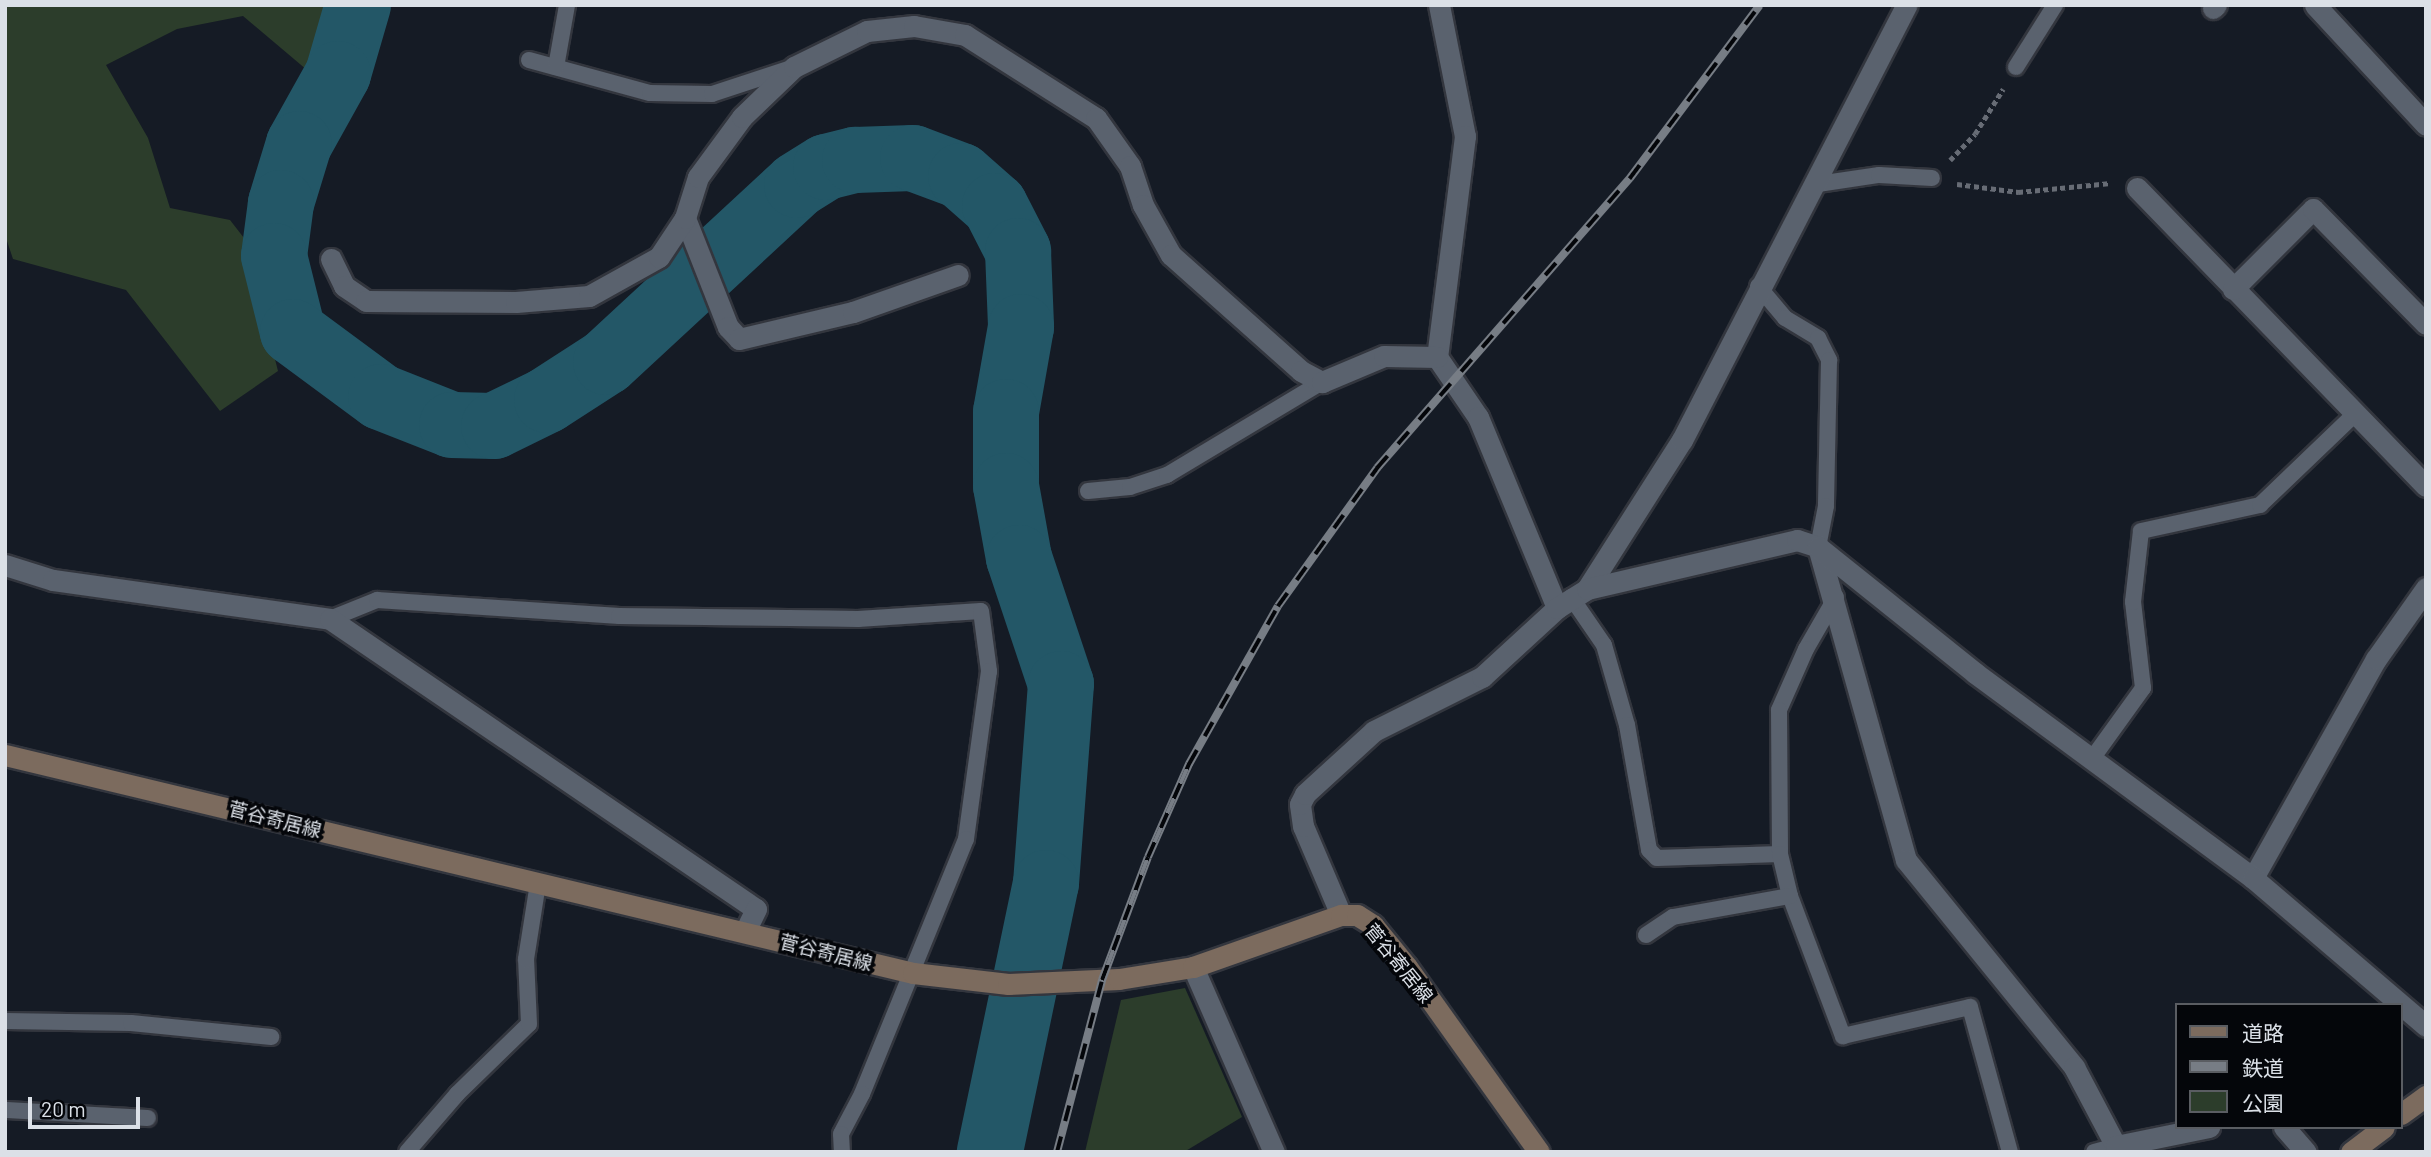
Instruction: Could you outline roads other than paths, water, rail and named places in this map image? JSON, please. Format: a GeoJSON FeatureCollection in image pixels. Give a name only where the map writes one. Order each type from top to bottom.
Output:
{"type":"FeatureCollection","features":[{"type":"Feature","properties":{"kind":"main road","name":"菅谷寄居線"},"geometry":{"type":"LineString","coordinates":[[5,755],[913,973],[1008,984],[1070,983],[1193,967],[1341,915],[1357,915],[1373,925],[1538,1152]]}},
{"type":"Feature","properties":{"kind":"main road"},"geometry":{"type":"LineString","coordinates":[[2403,1113],[2426,1096]]}},
{"type":"Feature","properties":{"kind":"main road"},"geometry":{"type":"LineString","coordinates":[[2351,1152],[2381,1129]]}},
{"type":"Feature","properties":{"kind":"street"},"geometry":{"type":"LineString","coordinates":[[1439,5],[1465,136],[1437,357],[1478,417],[1572,598]]}},
{"type":"Feature","properties":{"kind":"street"},"geometry":{"type":"LineString","coordinates":[[1341,915],[1303,826],[1300,804],[1304,794],[1374,731],[1482,677],[1572,598],[1682,440],[1758,286],[1818,184],[1907,5]]}},
{"type":"Feature","properties":{"kind":"street"},"geometry":{"type":"LineString","coordinates":[[2315,5],[2421,111]]}},
{"type":"Feature","properties":{"kind":"street"},"geometry":{"type":"LineString","coordinates":[[331,259],[344,286],[366,301],[516,302],[590,296],[659,257],[685,218],[698,177],[742,117],[794,67],[867,31],[915,26],[965,35],[1096,118],[1130,166],[1143,205],[1171,255],[1246,326],[1301,371],[1322,382],[1363,361],[1384,356],[1437,357]]}},
{"type":"Feature","properties":{"kind":"street"},"geometry":{"type":"LineString","coordinates":[[2137,188],[2426,486]]}},
{"type":"Feature","properties":{"kind":"street"},"geometry":{"type":"LineString","coordinates":[[2233,289],[2313,209],[2426,324]]}},
{"type":"Feature","properties":{"kind":"street"},"geometry":{"type":"LineString","coordinates":[[685,218],[698,243],[728,327],[739,339],[853,312],[958,275]]}},
{"type":"Feature","properties":{"kind":"street"},"geometry":{"type":"LineString","coordinates":[[1572,598],[1797,540],[1818,547],[1975,673],[2094,756],[2253,878],[2398,1003]]}},
{"type":"Feature","properties":{"kind":"street"},"geometry":{"type":"LineString","coordinates":[[1818,547],[1836,597],[1906,860],[2074,1067],[2117,1149],[2201,1129]]}},
{"type":"Feature","properties":{"kind":"street"},"geometry":{"type":"LineString","coordinates":[[5,565],[53,580],[330,619],[756,909],[745,932]]}},
{"type":"Feature","properties":{"kind":"street"},"geometry":{"type":"LineString","coordinates":[[2253,878],[2376,659],[2426,587]]}},
{"type":"Feature","properties":{"kind":"street"},"geometry":{"type":"LineString","coordinates":[[1193,967],[1274,1152]]}},
{"type":"Feature","properties":{"kind":"street"},"geometry":{"type":"LineString","coordinates":[[2403,1007],[2426,1027]]}},
{"type":"Feature","properties":{"kind":"street"},"geometry":{"type":"LineString","coordinates":[[2286,1129],[2306,1152]]}},
{"type":"Feature","properties":{"kind":"lane"},"geometry":{"type":"LineString","coordinates":[[556,67],[567,5]]}},
{"type":"Feature","properties":{"kind":"lane"},"geometry":{"type":"LineString","coordinates":[[2016,67],[2056,5]]}},
{"type":"Feature","properties":{"kind":"lane"},"geometry":{"type":"LineString","coordinates":[[529,60],[650,93],[712,94],[794,67]]}},
{"type":"Feature","properties":{"kind":"lane"},"geometry":{"type":"LineString","coordinates":[[1818,184],[1879,175],[1932,178]]}},
{"type":"Feature","properties":{"kind":"lane"},"geometry":{"type":"LineString","coordinates":[[1758,286],[1785,318],[1818,338],[1829,360],[1826,506],[1818,547]]}},
{"type":"Feature","properties":{"kind":"lane"},"geometry":{"type":"LineString","coordinates":[[1088,491],[1130,487],[1167,475],[1322,382]]}},
{"type":"Feature","properties":{"kind":"lane"},"geometry":{"type":"LineString","coordinates":[[2094,756],[2143,688],[2133,602],[2141,531],[2260,505],[2355,414]]}},
{"type":"Feature","properties":{"kind":"lane"},"geometry":{"type":"LineString","coordinates":[[1836,597],[1806,649],[1779,710],[1780,854],[1790,896],[1843,1036],[1970,1007],[2010,1152]]}},
{"type":"Feature","properties":{"kind":"lane"},"geometry":{"type":"LineString","coordinates":[[1572,598],[1604,645],[1629,736],[1649,850],[1657,858],[1780,854]]}},
{"type":"Feature","properties":{"kind":"lane"},"geometry":{"type":"LineString","coordinates":[[330,619],[377,600],[620,616],[858,619],[981,611],[989,671],[966,839],[913,973],[841,1134],[842,1152]]}},
{"type":"Feature","properties":{"kind":"lane"},"geometry":{"type":"LineString","coordinates":[[407,1152],[457,1094],[529,1024],[526,959],[538,883]]}},
{"type":"Feature","properties":{"kind":"lane"},"geometry":{"type":"LineString","coordinates":[[1646,935],[1673,917],[1790,896]]}},
{"type":"Feature","properties":{"kind":"lane"},"geometry":{"type":"LineString","coordinates":[[5,1020],[131,1023],[271,1037]]}},
{"type":"Feature","properties":{"kind":"lane"},"geometry":{"type":"LineString","coordinates":[[5,1110],[148,1118]]}},
{"type":"Feature","properties":{"kind":"lane"},"geometry":{"type":"LineString","coordinates":[[2094,1152],[2117,1149]]}},
{"type":"Feature","properties":{"kind":"waterway"},"geometry":{"type":"LineString","coordinates":[[358,5],[338,74],[299,144],[281,203],[274,256],[293,332],[381,397],[452,425],[494,426],[547,400],[606,362],[797,185],[826,167],[855,160],[913,158],[961,176],[995,206],[1018,251],[1021,327],[1006,412],[1006,486],[1019,558],[1061,684],[1046,883],[990,1152]]}},
{"type":"Feature","properties":{"kind":"railway"},"geometry":{"type":"LineString","coordinates":[[1057,1152],[1102,980],[1148,857],[1189,764],[1278,606],[1377,468],[1630,178],[1760,5]]}}]}
